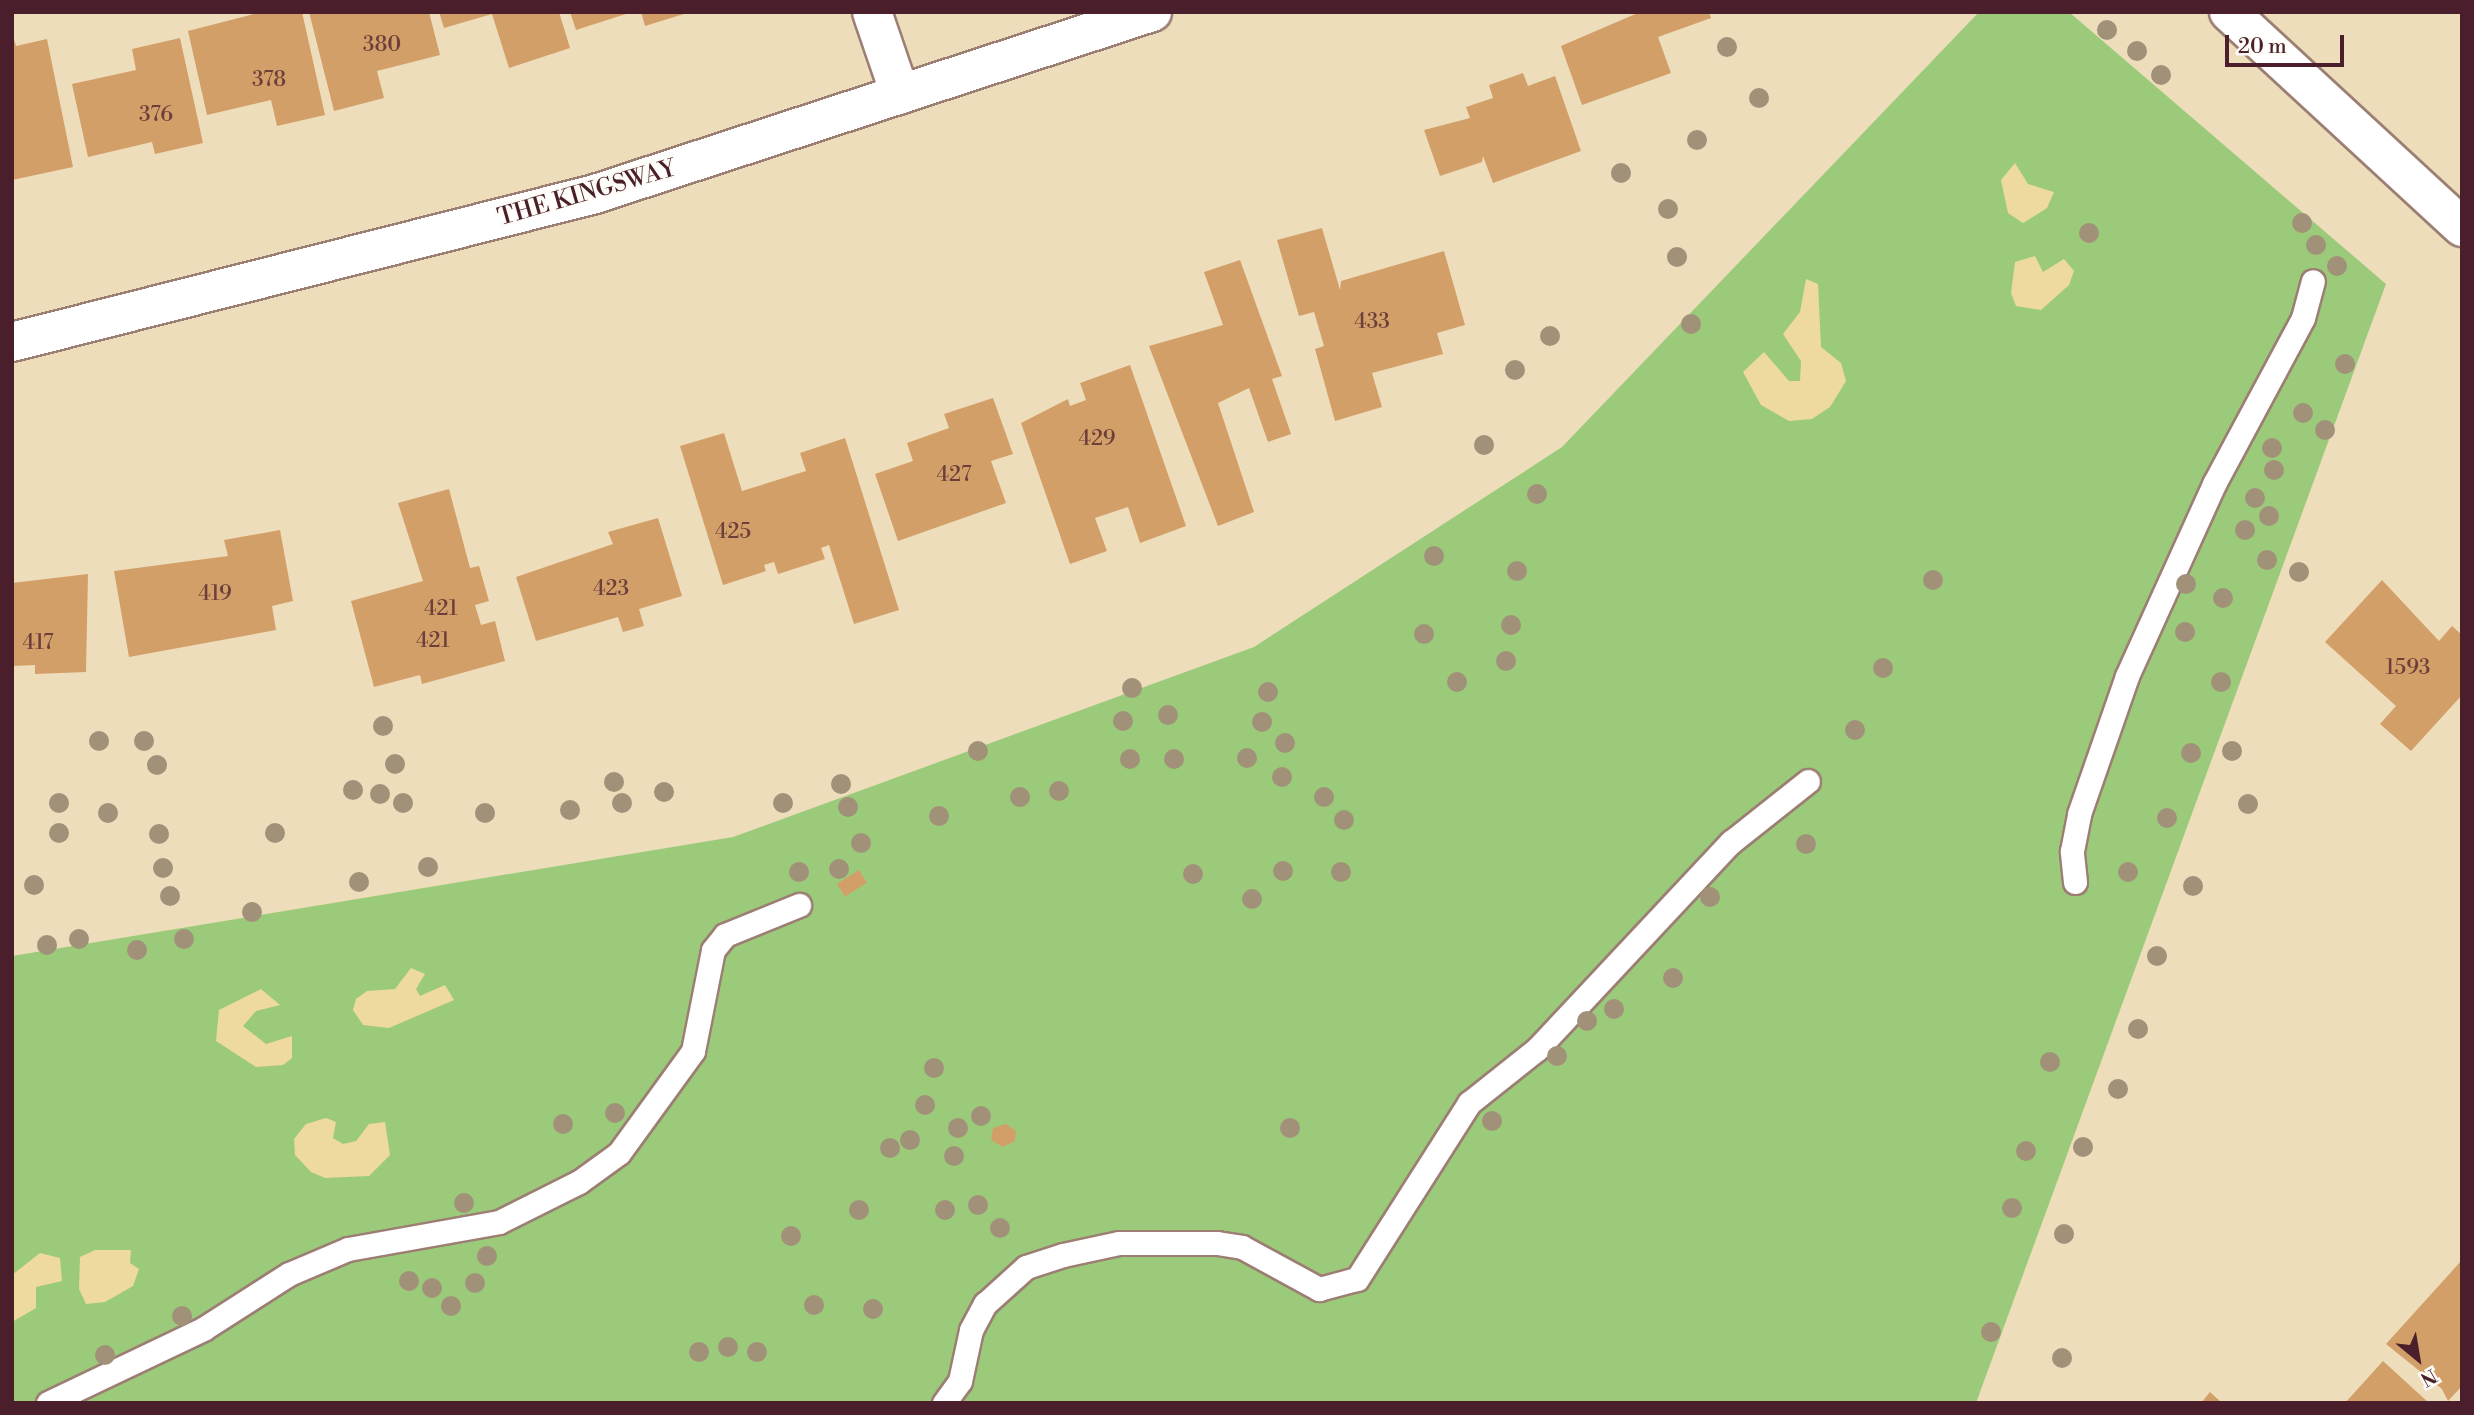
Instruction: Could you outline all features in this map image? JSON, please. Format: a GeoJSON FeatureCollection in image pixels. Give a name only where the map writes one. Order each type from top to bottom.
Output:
{"type":"FeatureCollection","features":[{"type":"Feature","properties":{"kind":"street"},"geometry":{"type":"LineString","coordinates":[[872,12],[900,94]]}},
{"type":"Feature","properties":{"kind":"street","name":"THE KINGSWAY"},"geometry":{"type":"LineString","coordinates":[[12,342],[595,194],[1152,12]]}},
{"type":"Feature","properties":{"kind":"street"},"geometry":{"type":"LineString","coordinates":[[2229,12],[2462,228]]}},
{"type":"Feature","properties":{"kind":"lane"},"geometry":{"type":"LineString","coordinates":[[2075,882],[2072,851],[2079,814],[2127,676],[2214,484],[2303,318],[2314,281]]}},
{"type":"Feature","properties":{"kind":"lane"},"geometry":{"type":"LineString","coordinates":[[944,1403],[960,1381],[985,1304],[1026,1267],[1063,1255],[1119,1243],[1217,1243],[1242,1247],[1319,1289],[1357,1279],[1469,1103],[1537,1049],[1731,842],[1808,781]]}},
{"type":"Feature","properties":{"kind":"lane"},"geometry":{"type":"LineString","coordinates":[[48,1403],[203,1329],[289,1274],[348,1249],[499,1222],[579,1182],[619,1153],[693,1051],[713,950],[725,935],[799,905]]}},
{"type":"Feature","properties":{"kind":"green space"},"geometry":{"type":"Polygon","coordinates":[[[1979,12],[2069,12],[2386,284],[1976,1403],[12,1403],[12,956],[733,837],[1254,647],[1562,447],[1979,12]]]}},
{"type":"Feature","properties":{"kind":"sand"},"geometry":{"type":"Polygon","coordinates":[[[2015,163],[2028,184],[2054,192],[2047,208],[2023,223],[2008,213],[2001,180],[2015,163]]]}},
{"type":"Feature","properties":{"kind":"sand"},"geometry":{"type":"Polygon","coordinates":[[[2035,256],[2043,272],[2064,259],[2074,271],[2069,285],[2041,310],[2016,306],[2011,293],[2015,262],[2035,256]]]}},
{"type":"Feature","properties":{"kind":"sand"},"geometry":{"type":"Polygon","coordinates":[[[1806,279],[1818,284],[1821,347],[1841,363],[1846,381],[1830,407],[1812,419],[1789,421],[1761,405],[1743,372],[1764,352],[1789,381],[1800,381],[1801,361],[1783,334],[1800,312],[1806,279]]]}},
{"type":"Feature","properties":{"kind":"sand"},"geometry":{"type":"Polygon","coordinates":[[[411,968],[425,974],[416,989],[420,996],[445,985],[454,1000],[389,1028],[363,1025],[353,1010],[356,999],[367,991],[395,989],[411,968]]]}},
{"type":"Feature","properties":{"kind":"sand"},"geometry":{"type":"Polygon","coordinates":[[[261,989],[280,1005],[256,1011],[243,1026],[266,1044],[292,1036],[292,1058],[283,1065],[256,1067],[216,1041],[219,1010],[261,989]]]}},
{"type":"Feature","properties":{"kind":"sand"},"geometry":{"type":"Polygon","coordinates":[[[326,1118],[336,1122],[333,1138],[343,1144],[356,1141],[369,1124],[385,1122],[390,1155],[369,1176],[325,1178],[311,1172],[295,1155],[294,1139],[306,1124],[326,1118]]]}},
{"type":"Feature","properties":{"kind":"sand"},"geometry":{"type":"Polygon","coordinates":[[[95,1250],[131,1250],[130,1263],[139,1269],[133,1286],[105,1302],[86,1304],[79,1289],[80,1257],[95,1250]]]}},
{"type":"Feature","properties":{"kind":"sand"},"geometry":{"type":"Polygon","coordinates":[[[40,1253],[60,1258],[62,1281],[36,1287],[36,1308],[12,1322],[12,1275],[40,1253]]]}},
{"type":"Feature","properties":{"kind":"building"},"geometry":{"type":"Polygon","coordinates":[[[262,12],[302,12],[325,115],[277,126],[271,100],[207,115],[188,31],[262,12]]]}},
{"type":"Feature","properties":{"kind":"building"},"geometry":{"type":"Polygon","coordinates":[[[309,12],[429,12],[440,55],[377,71],[384,98],[334,111],[309,12]]]}},
{"type":"Feature","properties":{"kind":"building"},"geometry":{"type":"Polygon","coordinates":[[[439,12],[559,12],[570,48],[509,68],[492,14],[444,28],[439,12]]]}},
{"type":"Feature","properties":{"kind":"building"},"geometry":{"type":"Polygon","coordinates":[[[570,12],[629,12],[629,13],[576,30],[570,12]]]}},
{"type":"Feature","properties":{"kind":"building"},"geometry":{"type":"Polygon","coordinates":[[[641,12],[687,12],[687,13],[645,26],[641,12]]]}},
{"type":"Feature","properties":{"kind":"building"},"geometry":{"type":"Polygon","coordinates":[[[1640,12],[1709,12],[1711,18],[1658,37],[1671,73],[1582,105],[1561,46],[1640,12]]]}},
{"type":"Feature","properties":{"kind":"building"},"geometry":{"type":"Polygon","coordinates":[[[12,33],[16,46],[47,39],[73,167],[12,180],[12,33]]]}},
{"type":"Feature","properties":{"kind":"building"},"geometry":{"type":"Polygon","coordinates":[[[180,38],[203,143],[155,154],[152,142],[88,157],[72,84],[136,70],[132,49],[180,38]]]}},
{"type":"Feature","properties":{"kind":"building"},"geometry":{"type":"Polygon","coordinates":[[[1523,73],[1528,86],[1555,76],[1581,151],[1493,183],[1483,156],[1482,162],[1440,176],[1424,130],[1470,118],[1466,107],[1493,98],[1489,85],[1523,73]]]}},
{"type":"Feature","properties":{"kind":"building"},"geometry":{"type":"Polygon","coordinates":[[[1322,228],[1340,290],[1341,281],[1444,251],[1465,325],[1437,333],[1443,354],[1372,373],[1382,407],[1335,421],[1315,349],[1324,346],[1314,312],[1299,316],[1277,240],[1322,228]]]}},
{"type":"Feature","properties":{"kind":"building"},"geometry":{"type":"Polygon","coordinates":[[[1240,260],[1282,376],[1272,379],[1291,434],[1268,442],[1249,388],[1218,403],[1254,512],[1218,526],[1149,346],[1223,325],[1204,272],[1240,260]]]}},
{"type":"Feature","properties":{"kind":"building"},"geometry":{"type":"Polygon","coordinates":[[[1130,365],[1186,526],[1140,543],[1128,507],[1095,518],[1107,551],[1070,564],[1021,423],[1068,399],[1070,406],[1086,400],[1080,383],[1130,365]]]}},
{"type":"Feature","properties":{"kind":"building"},"geometry":{"type":"Polygon","coordinates":[[[993,398],[1013,454],[991,461],[1006,503],[898,541],[875,474],[913,461],[907,443],[949,428],[944,414],[993,398]]]}},
{"type":"Feature","properties":{"kind":"building"},"geometry":{"type":"Polygon","coordinates":[[[724,433],[742,491],[806,471],[800,453],[845,438],[899,610],[854,624],[829,545],[821,548],[825,559],[778,574],[774,562],[764,565],[766,571],[723,585],[680,446],[724,433]]]}},
{"type":"Feature","properties":{"kind":"building"},"geometry":{"type":"Polygon","coordinates":[[[449,489],[470,568],[479,566],[489,601],[475,605],[481,625],[495,621],[505,661],[422,684],[420,675],[374,687],[351,601],[423,581],[398,503],[449,489]]]}},
{"type":"Feature","properties":{"kind":"building"},"geometry":{"type":"Polygon","coordinates":[[[658,518],[682,596],[639,609],[644,626],[623,632],[618,617],[536,641],[516,577],[613,544],[608,532],[658,518]]]}},
{"type":"Feature","properties":{"kind":"building"},"geometry":{"type":"Polygon","coordinates":[[[280,530],[293,601],[272,606],[276,630],[129,657],[114,571],[228,556],[224,540],[280,530]]]}},
{"type":"Feature","properties":{"kind":"building"},"geometry":{"type":"Polygon","coordinates":[[[88,574],[86,672],[35,674],[35,665],[12,666],[12,583],[88,574]]]}},
{"type":"Feature","properties":{"kind":"building"},"geometry":{"type":"Polygon","coordinates":[[[2382,580],[2439,641],[2452,626],[2462,635],[2462,695],[2411,751],[2380,724],[2396,706],[2325,642],[2382,580]]]}},
{"type":"Feature","properties":{"kind":"building"},"geometry":{"type":"Polygon","coordinates":[[[859,870],[867,883],[845,896],[837,884],[859,870]]]}},
{"type":"Feature","properties":{"kind":"building"},"geometry":{"type":"Polygon","coordinates":[[[1006,1124],[1016,1131],[1015,1141],[1003,1147],[991,1140],[993,1128],[1006,1124]]]}},
{"type":"Feature","properties":{"kind":"building"},"geometry":{"type":"Polygon","coordinates":[[[2462,1260],[2462,1386],[2448,1401],[2442,1389],[2386,1344],[2462,1260]]]}},
{"type":"Feature","properties":{"kind":"building"},"geometry":{"type":"Polygon","coordinates":[[[2383,1361],[2429,1403],[2345,1403],[2383,1361]]]}},
{"type":"Feature","properties":{"kind":"building"},"geometry":{"type":"Polygon","coordinates":[[[2210,1392],[2222,1403],[2201,1403],[2210,1392]]]}}]}
